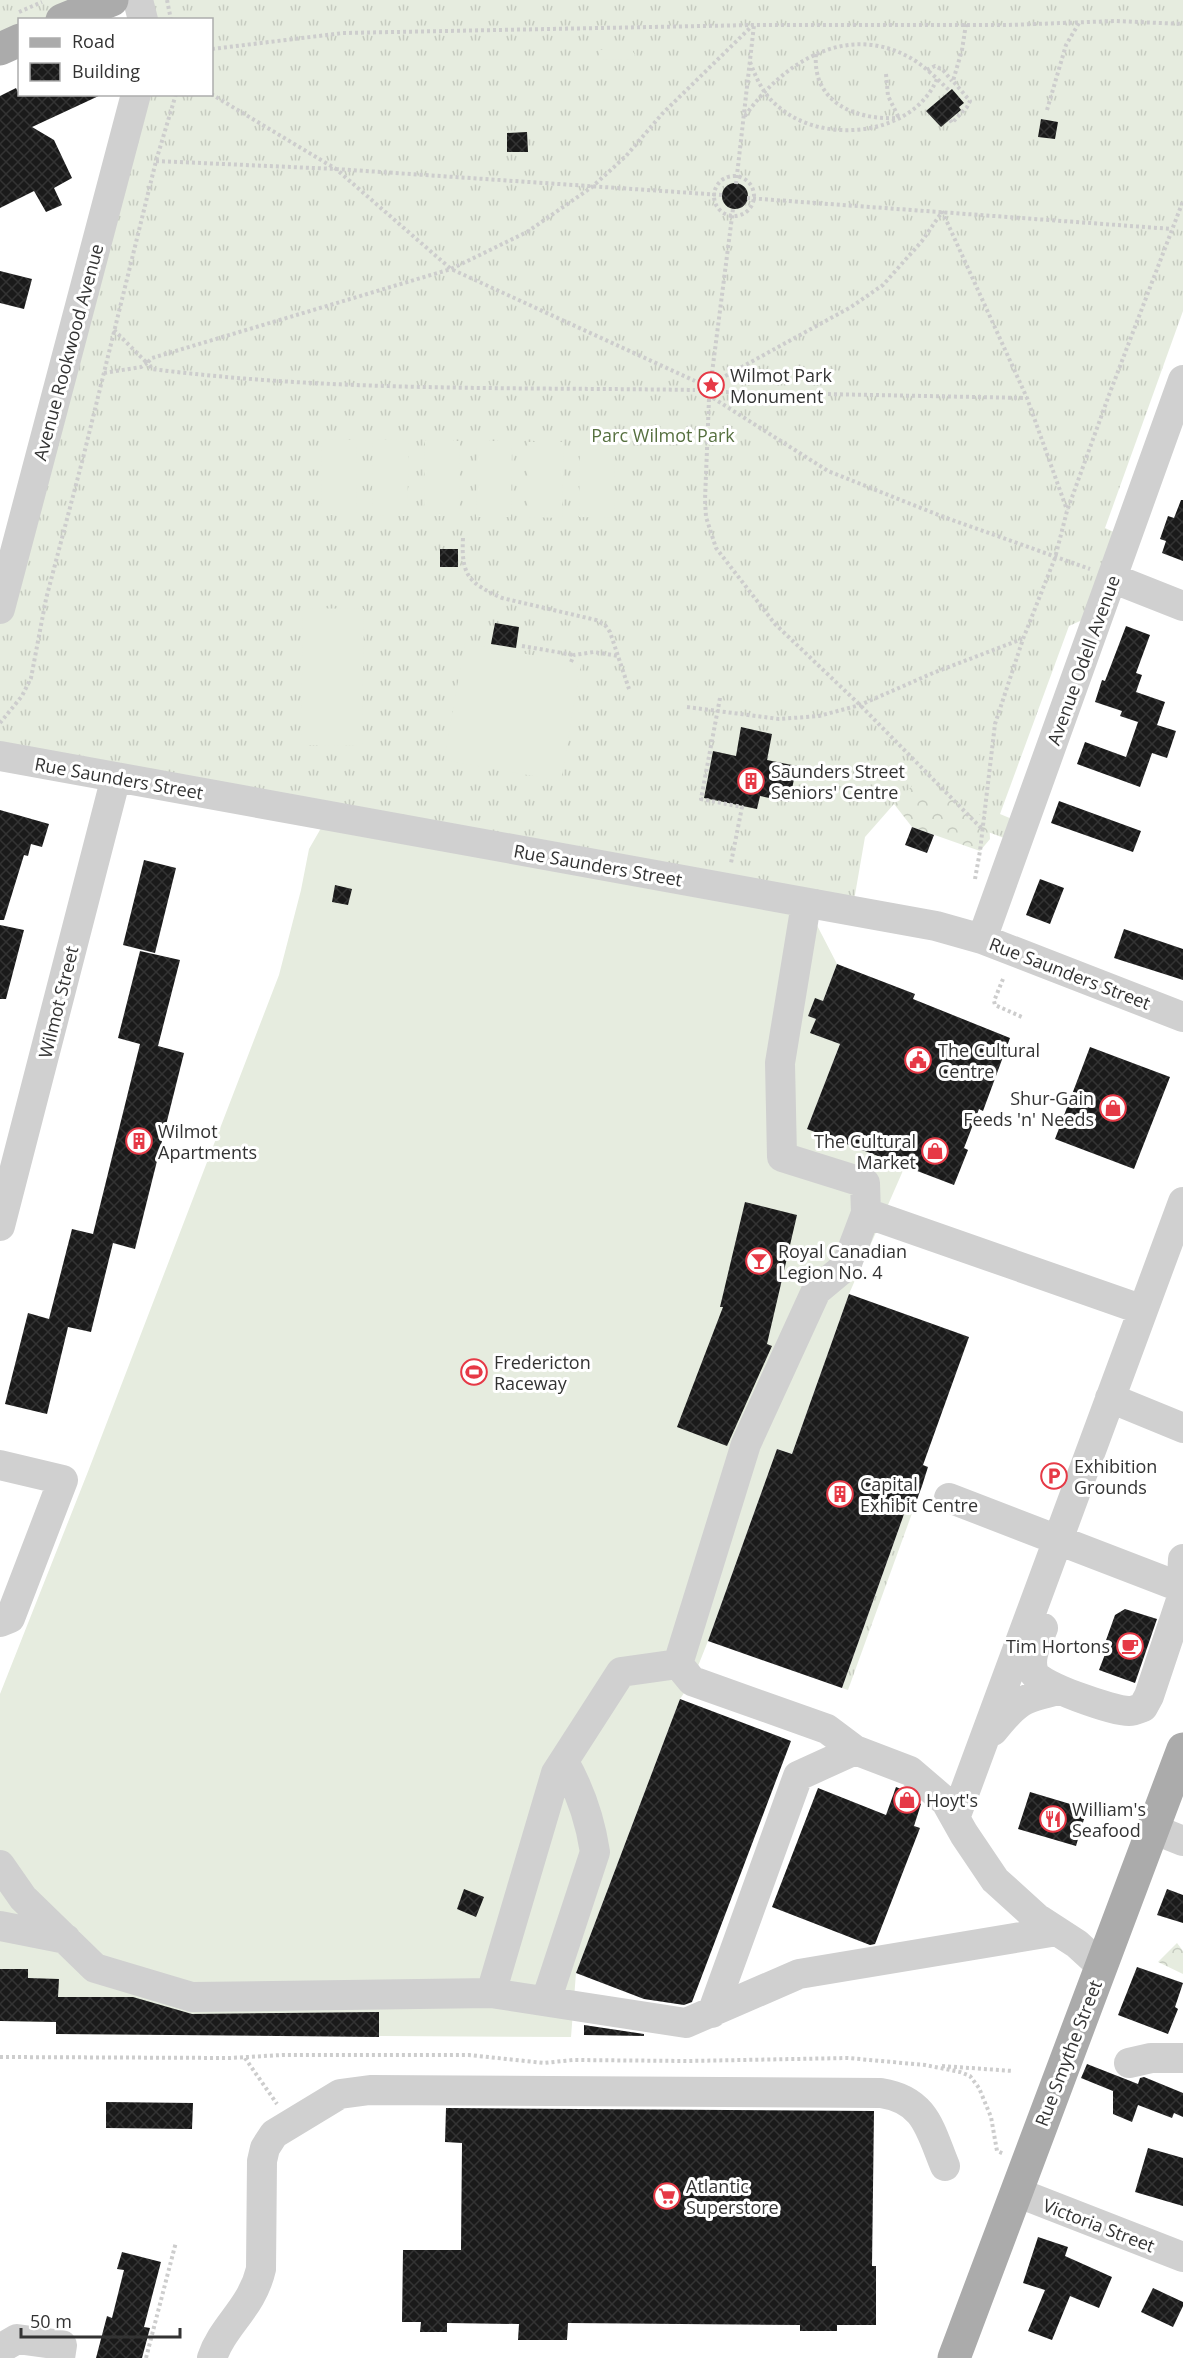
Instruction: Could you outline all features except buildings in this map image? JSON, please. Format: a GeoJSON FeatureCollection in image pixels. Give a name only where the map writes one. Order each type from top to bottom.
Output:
{"type":"FeatureCollection","features":[{"type":"Feature","properties":{"kind":"main road"},"geometry":{"type":"LineString","coordinates":[[67,18],[112,0]]}},
{"type":"Feature","properties":{"kind":"main road"},"geometry":{"type":"LineString","coordinates":[[0,49],[14,28]]}},
{"type":"Feature","properties":{"kind":"main road","name":"Rue Smythe Street"},"geometry":{"type":"LineString","coordinates":[[954,2358],[1183,1749]]}},
{"type":"Feature","properties":{"kind":"street"},"geometry":{"type":"LineString","coordinates":[[138,0],[161,18]]}},
{"type":"Feature","properties":{"kind":"street","name":"Avenue Rookwood Avenue"},"geometry":{"type":"LineString","coordinates":[[0,609],[135,96]]}},
{"type":"Feature","properties":{"kind":"street","name":"Avenue Odell Avenue"},"geometry":{"type":"LineString","coordinates":[[982,939],[1102,574],[1183,380]]}},
{"type":"Feature","properties":{"kind":"street"},"geometry":{"type":"LineString","coordinates":[[1102,574],[1183,606]]}},
{"type":"Feature","properties":{"kind":"street","name":"Rue Saunders Street"},"geometry":{"type":"LineString","coordinates":[[0,756],[936,926],[982,939],[1183,1017]]}},
{"type":"Feature","properties":{"kind":"street","name":"Wilmot Street"},"geometry":{"type":"LineString","coordinates":[[0,1226],[116,777]]}},
{"type":"Feature","properties":{"kind":"street"},"geometry":{"type":"LineString","coordinates":[[678,1664],[746,1444],[816,1291],[846,1266],[866,1213],[865,1184],[782,1157],[780,1063],[806,904]]}},
{"type":"Feature","properties":{"kind":"street"},"geometry":{"type":"LineString","coordinates":[[955,1818],[1183,1202]]}},
{"type":"Feature","properties":{"kind":"street"},"geometry":{"type":"LineString","coordinates":[[866,1213],[1143,1310]]}},
{"type":"Feature","properties":{"kind":"street"},"geometry":{"type":"LineString","coordinates":[[1110,1398],[1183,1428]]}},
{"type":"Feature","properties":{"kind":"street"},"geometry":{"type":"LineString","coordinates":[[0,1465],[63,1480],[10,1618],[0,1622]]}},
{"type":"Feature","properties":{"kind":"street"},"geometry":{"type":"LineString","coordinates":[[949,1498],[1058,1540],[1182,1573],[1181,1599],[1149,1696],[1143,1707],[1131,1711],[1118,1710],[1045,1685],[1034,1675],[1031,1657],[1058,1590],[1058,1540]]}},
{"type":"Feature","properties":{"kind":"street"},"geometry":{"type":"LineString","coordinates":[[678,1664],[692,1681],[827,1729],[855,1750],[910,1770],[946,1802],[995,1880],[1037,1918],[1077,1944],[1101,1966]]}},
{"type":"Feature","properties":{"kind":"street"},"geometry":{"type":"LineString","coordinates":[[491,1993],[556,1773],[621,1672],[678,1664]]}},
{"type":"Feature","properties":{"kind":"street"},"geometry":{"type":"LineString","coordinates":[[982,1746],[1012,1706],[1030,1696],[1059,1690]]}},
{"type":"Feature","properties":{"kind":"street"},"geometry":{"type":"LineString","coordinates":[[712,2013],[798,1776],[855,1750]]}},
{"type":"Feature","properties":{"kind":"street"},"geometry":{"type":"LineString","coordinates":[[546,2001],[595,1851],[592,1829],[577,1785],[564,1761]]}},
{"type":"Feature","properties":{"kind":"street"},"geometry":{"type":"LineString","coordinates":[[1153,1829],[1183,1840]]}},
{"type":"Feature","properties":{"kind":"street"},"geometry":{"type":"LineString","coordinates":[[0,1865],[23,1898],[95,1968],[192,1997],[491,1993],[686,2023],[799,1974],[1057,1931]]}},
{"type":"Feature","properties":{"kind":"street"},"geometry":{"type":"LineString","coordinates":[[0,1926],[66,1940]]}},
{"type":"Feature","properties":{"kind":"street"},"geometry":{"type":"LineString","coordinates":[[1129,2063],[1151,2058],[1183,2058]]}},
{"type":"Feature","properties":{"kind":"street"},"geometry":{"type":"LineString","coordinates":[[212,2358],[217,2345],[253,2295],[258,2283],[261,2269],[262,2161],[265,2148],[274,2134],[340,2094],[354,2091],[881,2093],[896,2095],[909,2101],[918,2111],[928,2124],[945,2166]]}},
{"type":"Feature","properties":{"kind":"street","name":"Victoria Street"},"geometry":{"type":"LineString","coordinates":[[1016,2192],[1183,2257]]}},
{"type":"Feature","properties":{"kind":"street"},"geometry":{"type":"LineString","coordinates":[[0,2349],[17,2339],[62,2345],[60,2358]]}},
{"type":"Feature","properties":{"kind":"path"},"geometry":{"type":"LineString","coordinates":[[25,18],[45,0]]}},
{"type":"Feature","properties":{"kind":"path"},"geometry":{"type":"LineString","coordinates":[[213,49],[343,33],[1116,21],[1183,24]]}},
{"type":"Feature","properties":{"kind":"path"},"geometry":{"type":"LineString","coordinates":[[1047,111],[1066,45],[1079,23]]}},
{"type":"Feature","properties":{"kind":"path"},"geometry":{"type":"LineString","coordinates":[[953,81],[962,50],[966,24]]}},
{"type":"Feature","properties":{"kind":"path"},"geometry":{"type":"LineString","coordinates":[[736,184],[754,25]]}},
{"type":"Feature","properties":{"kind":"path"},"geometry":{"type":"LineString","coordinates":[[104,374],[141,367],[152,358],[451,269],[527,232],[592,187],[626,156],[662,114],[754,25]]}},
{"type":"Feature","properties":{"kind":"path"},"geometry":{"type":"LineString","coordinates":[[745,116],[764,91],[792,67],[816,54],[849,45],[877,46],[907,56],[950,91]]}},
{"type":"Feature","properties":{"kind":"path"},"geometry":{"type":"LineString","coordinates":[[816,54],[815,63],[819,83],[825,92],[842,106],[870,118],[899,118]]}},
{"type":"Feature","properties":{"kind":"path"},"geometry":{"type":"LineString","coordinates":[[750,62],[764,91],[782,110],[796,119],[831,129],[849,131],[869,129],[899,118],[921,103],[937,79]]}},
{"type":"Feature","properties":{"kind":"path"},"geometry":{"type":"LineString","coordinates":[[927,70],[934,66],[943,70],[970,101],[952,123],[950,120]]}},
{"type":"Feature","properties":{"kind":"path"},"geometry":{"type":"LineString","coordinates":[[886,74],[888,96],[899,118]]}},
{"type":"Feature","properties":{"kind":"path"},"geometry":{"type":"LineString","coordinates":[[213,95],[336,169],[451,269],[695,381]]}},
{"type":"Feature","properties":{"kind":"path"},"geometry":{"type":"LineString","coordinates":[[0,723],[22,696],[31,678],[46,598],[156,161],[175,96]]}},
{"type":"Feature","properties":{"kind":"path"},"geometry":{"type":"LineString","coordinates":[[156,161],[336,169],[722,195]]}},
{"type":"Feature","properties":{"kind":"path"},"geometry":{"type":"LineString","coordinates":[[737,176],[748,181],[754,192],[754,198],[749,209],[739,216],[732,216],[720,210],[716,204],[715,194],[718,185],[723,180],[737,176]]}},
{"type":"Feature","properties":{"kind":"path"},"geometry":{"type":"LineString","coordinates":[[747,198],[1173,229]]}},
{"type":"Feature","properties":{"kind":"path"},"geometry":{"type":"LineString","coordinates":[[975,880],[995,724],[1023,639],[1055,558],[1067,511],[1109,394],[1183,201]]}},
{"type":"Feature","properties":{"kind":"path"},"geometry":{"type":"LineString","coordinates":[[712,373],[733,209]]}},
{"type":"Feature","properties":{"kind":"path"},"geometry":{"type":"LineString","coordinates":[[720,380],[851,307],[883,285],[922,241],[942,211]]}},
{"type":"Feature","properties":{"kind":"path"},"geometry":{"type":"LineString","coordinates":[[942,211],[1027,398],[1067,511]]}},
{"type":"Feature","properties":{"kind":"path"},"geometry":{"type":"LineString","coordinates":[[114,330],[152,369],[184,373],[310,384],[695,390]]}},
{"type":"Feature","properties":{"kind":"path"},"geometry":{"type":"LineString","coordinates":[[720,392],[1027,398]]}},
{"type":"Feature","properties":{"kind":"path"},"geometry":{"type":"LineString","coordinates":[[983,830],[860,705],[775,624],[716,548],[706,517],[705,500],[711,399],[828,471],[940,516],[1102,574]]}},
{"type":"Feature","properties":{"kind":"path"},"geometry":{"type":"LineString","coordinates":[[463,538],[462,558],[466,575],[475,583],[502,598],[596,620],[605,625],[610,632],[629,689]]}},
{"type":"Feature","properties":{"kind":"path"},"geometry":{"type":"LineString","coordinates":[[687,707],[789,718],[819,716],[860,705],[933,673],[1023,639]]}},
{"type":"Feature","properties":{"kind":"path"},"geometry":{"type":"LineString","coordinates":[[522,646],[574,655],[594,652],[618,656]]}},
{"type":"Feature","properties":{"kind":"path"},"geometry":{"type":"LineString","coordinates":[[571,662],[574,655]]}},
{"type":"Feature","properties":{"kind":"path"},"geometry":{"type":"LineString","coordinates":[[720,698],[701,799],[742,807],[731,864]]}},
{"type":"Feature","properties":{"kind":"path"},"geometry":{"type":"LineString","coordinates":[[1003,979],[994,1001],[995,1005],[1022,1017]]}},
{"type":"Feature","properties":{"kind":"path"},"geometry":{"type":"LineString","coordinates":[[0,2057],[469,2055],[544,2063],[573,2060],[688,2061],[848,2058],[1013,2071]]}},
{"type":"Feature","properties":{"kind":"path"},"geometry":{"type":"LineString","coordinates":[[245,2057],[291,2124]]}},
{"type":"Feature","properties":{"kind":"path"},"geometry":{"type":"LineString","coordinates":[[925,2065],[969,2076],[979,2088],[991,2117],[997,2151]]}},
{"type":"Feature","properties":{"kind":"path"},"geometry":{"type":"LineString","coordinates":[[146,2358],[176,2242]]}},
{"type":"Feature","properties":{"kind":"green space"},"geometry":{"type":"Polygon","coordinates":[[[0,0],[112,0],[65,18],[18,18],[18,40],[0,49],[0,0]]]}},
{"type":"Feature","properties":{"kind":"green space","name":"Parc Wilmot Park"},"geometry":{"type":"Polygon","coordinates":[[[138,0],[1183,0],[1183,311],[1105,528],[1118,534],[1089,617],[1069,626],[1000,814],[1024,824],[1017,843],[983,830],[894,804],[865,837],[852,912],[0,756],[0,609],[136,96],[213,96],[213,18],[143,18],[138,0]]]}},
{"type":"Feature","properties":{"kind":"green space"},"geometry":{"type":"Polygon","coordinates":[[[600,50],[632,50],[635,55],[632,59],[602,60],[598,58],[600,50]]]}},
{"type":"Feature","properties":{"kind":"green space"},"geometry":{"type":"Polygon","coordinates":[[[322,439],[357,440],[356,515],[321,515],[322,439]]]}},
{"type":"Feature","properties":{"kind":"green space"},"geometry":{"type":"Polygon","coordinates":[[[373,439],[409,440],[407,516],[372,515],[373,439]]]}},
{"type":"Feature","properties":{"kind":"green space"},"geometry":{"type":"Polygon","coordinates":[[[425,441],[460,441],[459,516],[424,516],[425,441]]]}},
{"type":"Feature","properties":{"kind":"green space"},"geometry":{"type":"Polygon","coordinates":[[[477,441],[512,441],[511,517],[476,517],[477,441]]]}},
{"type":"Feature","properties":{"kind":"green space"},"geometry":{"type":"Polygon","coordinates":[[[528,442],[564,442],[562,518],[528,517],[528,442]]]}},
{"type":"Feature","properties":{"kind":"green space"},"geometry":{"type":"Polygon","coordinates":[[[580,443],[615,443],[614,518],[579,517],[580,443]]]}},
{"type":"Feature","properties":{"kind":"green space"},"geometry":{"type":"Polygon","coordinates":[[[303,608],[364,609],[362,746],[301,745],[303,608]]]}},
{"type":"Feature","properties":{"kind":"green space"},"geometry":{"type":"Polygon","coordinates":[[[465,643],[581,664],[561,781],[444,760],[465,643]]]}},
{"type":"Feature","properties":{"kind":"green space"},"geometry":{"type":"Polygon","coordinates":[[[913,785],[953,800],[989,820],[990,839],[980,851],[912,827],[894,804],[913,785]]]}},
{"type":"Feature","properties":{"kind":"green space","name":"Fredericton Raceway"},"geometry":{"type":"Polygon","coordinates":[[[328,816],[806,904],[837,964],[823,1001],[815,999],[808,1016],[816,1019],[811,1033],[840,1044],[807,1129],[905,1166],[849,1294],[792,1454],[777,1449],[708,1641],[692,1681],[680,1699],[576,1973],[571,2037],[56,2034],[56,2022],[0,2021],[0,1694],[279,975],[309,849],[328,816]]]}},
{"type":"Feature","properties":{"kind":"green space"},"geometry":{"type":"Polygon","coordinates":[[[908,1503],[915,1505],[848,1690],[842,1688],[908,1503]]]}},
{"type":"Feature","properties":{"kind":"green space"},"geometry":{"type":"Polygon","coordinates":[[[1177,1943],[1183,1951],[1183,1974],[1158,1962],[1177,1943]]]}},
{"type":"Feature","properties":{"kind":"place","name":"Wilmot Park Monument"},"geometry":{"type":"Point","coordinates":[711,385]}},
{"type":"Feature","properties":{"kind":"place","name":"Saunders Street Seniors' Centre"},"geometry":{"type":"Point","coordinates":[751,781]}},
{"type":"Feature","properties":{"kind":"place","name":"The Cultural Centre"},"geometry":{"type":"Point","coordinates":[918,1060]}},
{"type":"Feature","properties":{"kind":"place","name":"Shur-Gain Feeds 'n' Needs"},"geometry":{"type":"Point","coordinates":[1113,1108]}},
{"type":"Feature","properties":{"kind":"place","name":"Wilmot Apartments"},"geometry":{"type":"Point","coordinates":[139,1141]}},
{"type":"Feature","properties":{"kind":"place","name":"The Cultural Market"},"geometry":{"type":"Point","coordinates":[935,1151]}},
{"type":"Feature","properties":{"kind":"place","name":"Royal Canadian Legion No. 4"},"geometry":{"type":"Point","coordinates":[759,1261]}},
{"type":"Feature","properties":{"kind":"place","name":"Fredericton Raceway"},"geometry":{"type":"Point","coordinates":[474,1372]}},
{"type":"Feature","properties":{"kind":"place","name":"Exhibition Grounds"},"geometry":{"type":"Point","coordinates":[1054,1476]}},
{"type":"Feature","properties":{"kind":"place","name":"Capital Exhibit Centre"},"geometry":{"type":"Point","coordinates":[840,1494]}},
{"type":"Feature","properties":{"kind":"place","name":"Tim Hortons"},"geometry":{"type":"Point","coordinates":[1130,1646]}},
{"type":"Feature","properties":{"kind":"place","name":"Hoyt's"},"geometry":{"type":"Point","coordinates":[907,1800]}},
{"type":"Feature","properties":{"kind":"place","name":"William's Seafood"},"geometry":{"type":"Point","coordinates":[1053,1819]}},
{"type":"Feature","properties":{"kind":"place","name":"Atlantic Superstore"},"geometry":{"type":"Point","coordinates":[667,2196]}}]}
